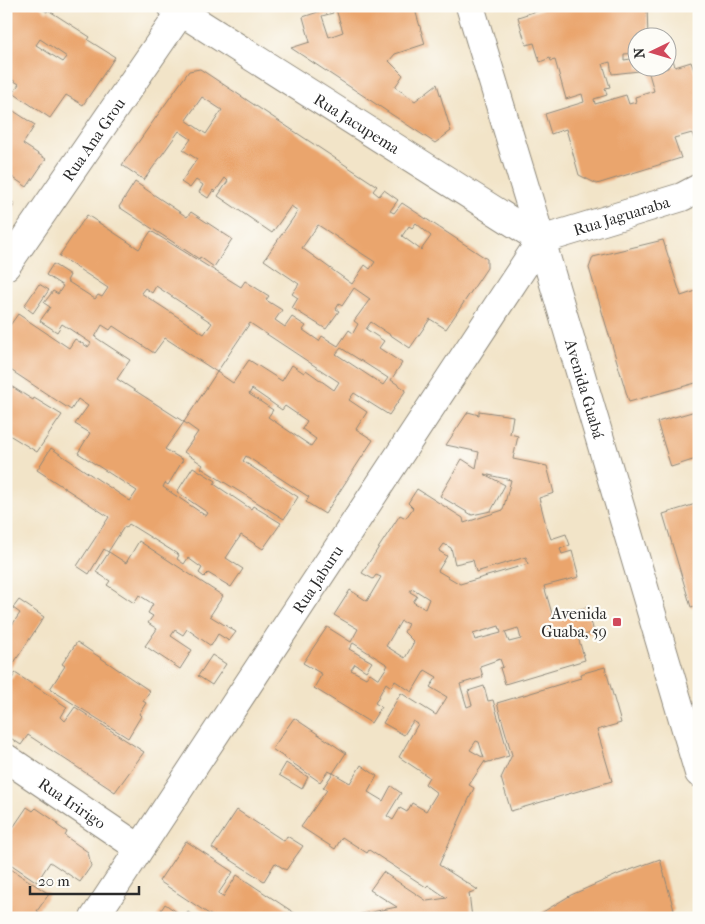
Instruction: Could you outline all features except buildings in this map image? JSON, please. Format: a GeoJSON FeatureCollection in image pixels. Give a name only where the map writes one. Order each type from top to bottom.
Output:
{"type":"FeatureCollection","features":[{"type":"Feature","properties":{"kind":"street","name":"Avenida Guabá"},"geometry":{"type":"LineString","coordinates":[[470,6],[699,773]]}},
{"type":"Feature","properties":{"kind":"street","name":"Rua Jacupema"},"geometry":{"type":"LineString","coordinates":[[176,9],[541,240]]}},
{"type":"Feature","properties":{"kind":"street","name":"Rua Ana Grou"},"geometry":{"type":"LineString","coordinates":[[6,266],[176,9]]}},
{"type":"Feature","properties":{"kind":"street","name":"Rua Jaguaraba"},"geometry":{"type":"LineString","coordinates":[[541,240],[682,197],[699,188]]}},
{"type":"Feature","properties":{"kind":"street","name":"Rua Jaburu"},"geometry":{"type":"LineString","coordinates":[[94,918],[541,240]]}},
{"type":"Feature","properties":{"kind":"street","name":"Rua Iririgo"},"geometry":{"type":"LineString","coordinates":[[6,758],[139,848]]}},
{"type":"Feature","properties":{"kind":"place","name":"Avenida Guaba, 59"},"geometry":{"type":"Point","coordinates":[617,622]}}]}
